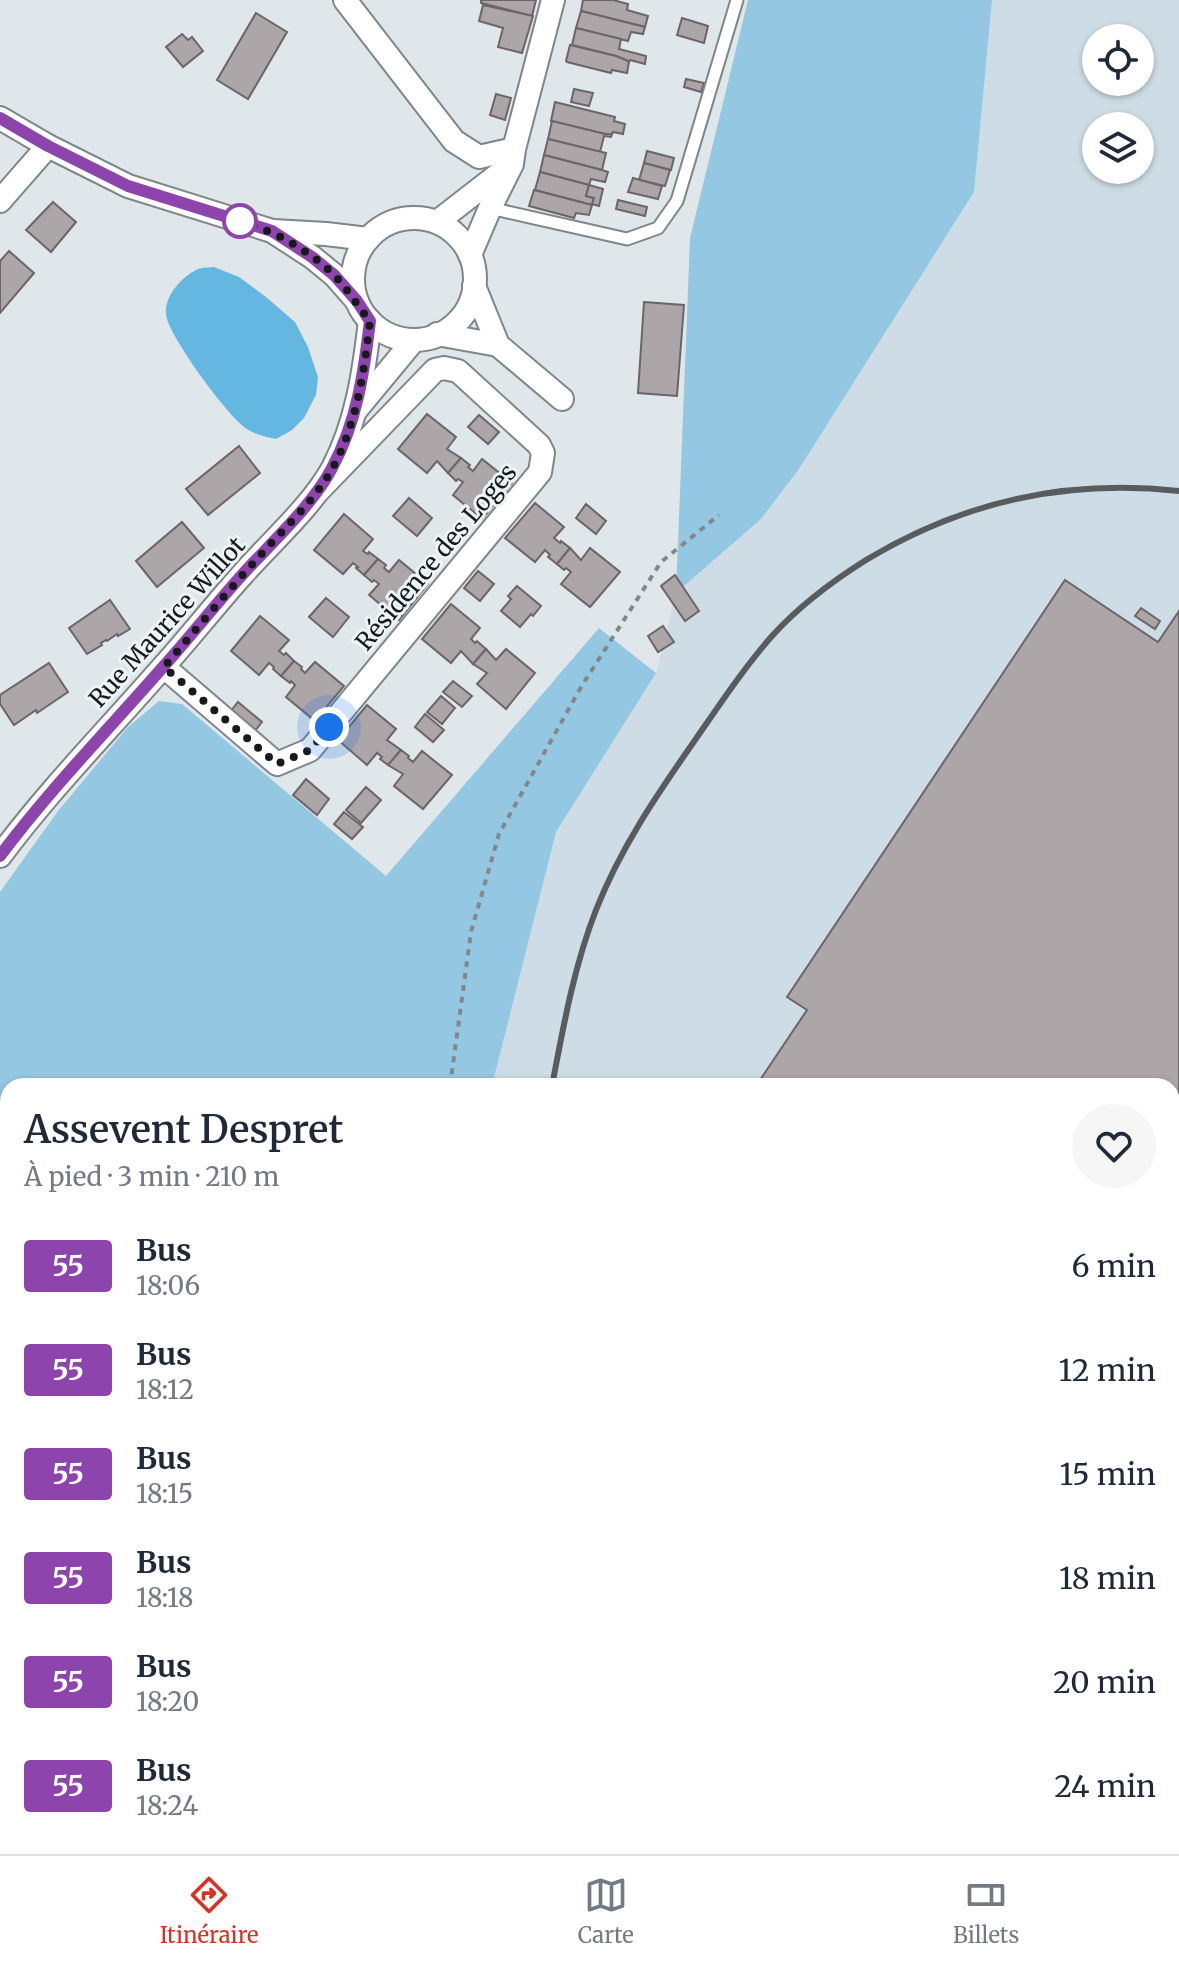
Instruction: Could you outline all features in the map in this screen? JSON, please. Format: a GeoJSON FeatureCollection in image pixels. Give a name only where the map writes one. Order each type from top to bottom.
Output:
{"type":"FeatureCollection","features":[{"type":"Feature","properties":{"kind":"street"},"geometry":{"type":"LineString","coordinates":[[345,0],[454,141],[479,157],[513,156]]}},
{"type":"Feature","properties":{"kind":"street"},"geometry":{"type":"LineString","coordinates":[[470,255],[513,156],[553,0]]}},
{"type":"Feature","properties":{"kind":"street"},"geometry":{"type":"LineString","coordinates":[[0,118],[128,186],[272,231],[368,239]]}},
{"type":"Feature","properties":{"kind":"street"},"geometry":{"type":"LineString","coordinates":[[0,201],[48,146]]}},
{"type":"Feature","properties":{"kind":"street"},"geometry":{"type":"LineString","coordinates":[[437,222],[513,156]]}},
{"type":"Feature","properties":{"kind":"street"},"geometry":{"type":"LineString","coordinates":[[272,231],[334,275],[370,321],[383,331],[398,338],[414,340],[451,327],[462,315],[474,286],[470,255],[462,241],[437,222],[419,218],[400,219],[382,227],[358,252],[353,269],[357,301]]}},
{"type":"Feature","properties":{"kind":"street"},"geometry":{"type":"LineString","coordinates":[[474,286],[498,345],[562,399]]}},
{"type":"Feature","properties":{"kind":"street","name":"Rue Maurice Willot"},"geometry":{"type":"LineString","coordinates":[[0,856],[88,749],[319,490],[333,467],[356,411],[370,321]]}},
{"type":"Feature","properties":{"kind":"street"},"geometry":{"type":"LineString","coordinates":[[437,334],[498,345]]}},
{"type":"Feature","properties":{"kind":"street","name":"Rue Maurice Willot"},"geometry":{"type":"LineString","coordinates":[[356,411],[414,340]]}},
{"type":"Feature","properties":{"kind":"street","name":"Résidence des Loges"},"geometry":{"type":"LineString","coordinates":[[164,667],[277,764],[310,750],[540,472],[543,453],[539,445],[458,371],[444,368],[435,370],[319,490]]}},
{"type":"Feature","properties":{"kind":"lane"},"geometry":{"type":"LineString","coordinates":[[490,208],[627,239],[658,228],[677,201],[737,0]]}},
{"type":"Feature","properties":{"kind":"path"},"geometry":{"type":"LineString","coordinates":[[451,1078],[471,932],[499,834],[581,687],[661,562],[719,515]]}},
{"type":"Feature","properties":{"kind":"shaded area"},"geometry":{"type":"Polygon","coordinates":[[[748,0],[992,0],[974,192],[799,469],[761,519],[676,593],[690,238],[748,0]]]}},
{"type":"Feature","properties":{"kind":"shaded area"},"geometry":{"type":"Polygon","coordinates":[[[992,0],[1179,0],[1179,1078],[494,1078],[556,832],[656,673],[676,593],[761,519],[799,469],[974,192],[992,0]]]}},
{"type":"Feature","properties":{"kind":"shaded area"},"geometry":{"type":"Polygon","coordinates":[[[214,267],[239,277],[266,297],[295,322],[308,347],[318,377],[316,395],[304,418],[276,439],[250,431],[227,410],[190,360],[167,319],[169,297],[178,284],[198,269],[214,267]]]}},
{"type":"Feature","properties":{"kind":"shaded area"},"geometry":{"type":"Polygon","coordinates":[[[599,628],[656,673],[556,832],[494,1078],[0,1078],[0,892],[58,811],[128,727],[159,701],[182,704],[386,876],[599,628]]]}},
{"type":"Feature","properties":{"kind":"building"},"geometry":{"type":"Polygon","coordinates":[[[481,0],[536,0],[532,16],[481,3],[481,0]]]}},
{"type":"Feature","properties":{"kind":"building"},"geometry":{"type":"Polygon","coordinates":[[[583,0],[613,0],[628,4],[627,10],[648,16],[645,27],[581,11],[583,0]]]}},
{"type":"Feature","properties":{"kind":"building"},"geometry":{"type":"Polygon","coordinates":[[[483,5],[533,16],[522,53],[498,47],[503,28],[479,21],[483,5]]]}},
{"type":"Feature","properties":{"kind":"building"},"geometry":{"type":"Polygon","coordinates":[[[581,11],[645,27],[643,34],[631,32],[628,41],[576,28],[581,11]]]}},
{"type":"Feature","properties":{"kind":"building"},"geometry":{"type":"Polygon","coordinates":[[[256,13],[287,32],[248,99],[217,80],[256,13]]]}},
{"type":"Feature","properties":{"kind":"building"},"geometry":{"type":"Polygon","coordinates":[[[682,18],[708,26],[704,43],[677,35],[682,18]]]}},
{"type":"Feature","properties":{"kind":"building"},"geometry":{"type":"Polygon","coordinates":[[[576,28],[621,39],[619,49],[646,56],[645,64],[572,45],[576,28]]]}},
{"type":"Feature","properties":{"kind":"building"},"geometry":{"type":"Polygon","coordinates":[[[182,34],[188,40],[192,37],[203,51],[183,67],[166,47],[182,34]]]}},
{"type":"Feature","properties":{"kind":"building"},"geometry":{"type":"Polygon","coordinates":[[[570,45],[626,60],[629,62],[627,73],[612,70],[611,73],[567,62],[570,45]]]}},
{"type":"Feature","properties":{"kind":"building"},"geometry":{"type":"Polygon","coordinates":[[[686,79],[704,83],[701,92],[684,87],[686,79]]]}},
{"type":"Feature","properties":{"kind":"building"},"geometry":{"type":"Polygon","coordinates":[[[574,89],[593,93],[589,106],[571,102],[574,89]]]}},
{"type":"Feature","properties":{"kind":"building"},"geometry":{"type":"Polygon","coordinates":[[[496,94],[511,98],[505,120],[490,115],[496,94]]]}},
{"type":"Feature","properties":{"kind":"building"},"geometry":{"type":"Polygon","coordinates":[[[555,102],[615,117],[614,121],[625,124],[623,134],[605,134],[551,121],[555,102]]]}},
{"type":"Feature","properties":{"kind":"building"},"geometry":{"type":"Polygon","coordinates":[[[552,121],[612,134],[611,137],[604,136],[600,152],[548,139],[552,121]]]}},
{"type":"Feature","properties":{"kind":"building"},"geometry":{"type":"Polygon","coordinates":[[[548,139],[606,153],[602,170],[544,155],[548,139]]]}},
{"type":"Feature","properties":{"kind":"building"},"geometry":{"type":"Polygon","coordinates":[[[647,151],[674,158],[671,170],[644,163],[647,151]]]}},
{"type":"Feature","properties":{"kind":"building"},"geometry":{"type":"Polygon","coordinates":[[[544,155],[608,172],[605,182],[591,179],[589,185],[540,172],[544,155]]]}},
{"type":"Feature","properties":{"kind":"building"},"geometry":{"type":"Polygon","coordinates":[[[644,163],[670,170],[665,186],[639,180],[644,163]]]}},
{"type":"Feature","properties":{"kind":"building"},"geometry":{"type":"Polygon","coordinates":[[[540,172],[589,185],[586,196],[594,198],[592,205],[535,190],[540,172]]]}},
{"type":"Feature","properties":{"kind":"building"},"geometry":{"type":"Polygon","coordinates":[[[633,178],[662,186],[658,199],[628,192],[633,178]]]}},
{"type":"Feature","properties":{"kind":"building"},"geometry":{"type":"Polygon","coordinates":[[[589,185],[603,189],[599,206],[592,204],[594,198],[586,196],[589,185]]]}},
{"type":"Feature","properties":{"kind":"building"},"geometry":{"type":"Polygon","coordinates":[[[534,190],[592,205],[589,215],[576,213],[574,218],[529,206],[534,190]]]}},
{"type":"Feature","properties":{"kind":"building"},"geometry":{"type":"Polygon","coordinates":[[[618,200],[647,207],[645,216],[616,209],[618,200]]]}},
{"type":"Feature","properties":{"kind":"building"},"geometry":{"type":"Polygon","coordinates":[[[53,202],[76,222],[51,252],[26,230],[53,202]]]}},
{"type":"Feature","properties":{"kind":"building"},"geometry":{"type":"Polygon","coordinates":[[[9,251],[34,273],[0,313],[0,261],[9,251]]]}},
{"type":"Feature","properties":{"kind":"building"},"geometry":{"type":"Polygon","coordinates":[[[644,302],[684,305],[677,396],[638,393],[644,302]]]}},
{"type":"Feature","properties":{"kind":"building"},"geometry":{"type":"Polygon","coordinates":[[[427,414],[456,437],[447,449],[461,458],[448,473],[437,461],[427,473],[398,449],[427,414]]]}},
{"type":"Feature","properties":{"kind":"building"},"geometry":{"type":"Polygon","coordinates":[[[479,415],[499,432],[488,444],[468,427],[479,415]]]}},
{"type":"Feature","properties":{"kind":"building"},"geometry":{"type":"Polygon","coordinates":[[[239,446],[260,473],[208,515],[186,489],[239,446]]]}},
{"type":"Feature","properties":{"kind":"building"},"geometry":{"type":"Polygon","coordinates":[[[461,458],[473,471],[482,459],[512,483],[482,519],[453,495],[463,482],[456,481],[448,473],[461,458]]]}},
{"type":"Feature","properties":{"kind":"building"},"geometry":{"type":"Polygon","coordinates":[[[409,498],[432,518],[417,536],[393,516],[409,498]]]}},
{"type":"Feature","properties":{"kind":"building"},"geometry":{"type":"Polygon","coordinates":[[[535,503],[564,527],[554,538],[570,548],[557,564],[545,550],[535,562],[505,538],[535,503]]]}},
{"type":"Feature","properties":{"kind":"building"},"geometry":{"type":"Polygon","coordinates":[[[586,504],[606,521],[596,534],[576,518],[586,504]]]}},
{"type":"Feature","properties":{"kind":"building"},"geometry":{"type":"Polygon","coordinates":[[[344,514],[373,539],[363,551],[378,559],[364,575],[353,563],[343,574],[314,550],[344,514]]]}},
{"type":"Feature","properties":{"kind":"building"},"geometry":{"type":"Polygon","coordinates":[[[182,522],[204,548],[157,587],[136,561],[182,522]]]}},
{"type":"Feature","properties":{"kind":"building"},"geometry":{"type":"Polygon","coordinates":[[[570,548],[581,560],[590,548],[620,572],[590,607],[561,584],[571,572],[557,564],[570,548]]]}},
{"type":"Feature","properties":{"kind":"building"},"geometry":{"type":"Polygon","coordinates":[[[378,559],[389,572],[399,560],[428,584],[399,620],[369,595],[379,584],[364,575],[378,559]]]}},
{"type":"Feature","properties":{"kind":"building"},"geometry":{"type":"Polygon","coordinates":[[[478,571],[494,584],[480,601],[464,588],[478,571]]]}},
{"type":"Feature","properties":{"kind":"building"},"geometry":{"type":"Polygon","coordinates":[[[675,575],[699,611],[685,621],[661,586],[675,575]]]}},
{"type":"Feature","properties":{"kind":"building"},"geometry":{"type":"Polygon","coordinates":[[[1065,580],[1158,642],[1179,611],[1179,1078],[761,1078],[807,1010],[787,997],[1065,580]]]}},
{"type":"Feature","properties":{"kind":"building"},"geometry":{"type":"Polygon","coordinates":[[[517,586],[541,606],[520,627],[501,611],[517,586]]]}},
{"type":"Feature","properties":{"kind":"building"},"geometry":{"type":"Polygon","coordinates":[[[326,598],[349,617],[333,637],[309,617],[326,598]]]}},
{"type":"Feature","properties":{"kind":"building"},"geometry":{"type":"Polygon","coordinates":[[[110,600],[130,629],[106,640],[87,654],[69,628],[110,600]]]}},
{"type":"Feature","properties":{"kind":"building"},"geometry":{"type":"Polygon","coordinates":[[[451,604],[480,628],[471,639],[486,649],[473,664],[461,651],[451,663],[422,639],[451,604]]]}},
{"type":"Feature","properties":{"kind":"building"},"geometry":{"type":"Polygon","coordinates":[[[1141,608],[1160,621],[1155,629],[1135,616],[1141,608]]]}},
{"type":"Feature","properties":{"kind":"building"},"geometry":{"type":"Polygon","coordinates":[[[260,616],[289,640],[279,651],[294,661],[281,676],[269,663],[259,675],[231,651],[260,616]]]}},
{"type":"Feature","properties":{"kind":"building"},"geometry":{"type":"Polygon","coordinates":[[[663,626],[674,642],[658,652],[648,636],[663,626]]]}},
{"type":"Feature","properties":{"kind":"building"},"geometry":{"type":"Polygon","coordinates":[[[486,649],[496,660],[506,649],[535,673],[506,709],[477,684],[487,673],[473,664],[486,649]]]}},
{"type":"Feature","properties":{"kind":"building"},"geometry":{"type":"Polygon","coordinates":[[[294,661],[305,673],[315,662],[344,686],[315,721],[286,697],[295,685],[281,676],[294,661]]]}},
{"type":"Feature","properties":{"kind":"building"},"geometry":{"type":"Polygon","coordinates":[[[49,663],[68,692],[14,725],[0,704],[0,695],[49,663]]]}},
{"type":"Feature","properties":{"kind":"building"},"geometry":{"type":"Polygon","coordinates":[[[453,681],[472,696],[462,707],[443,692],[453,681]]]}},
{"type":"Feature","properties":{"kind":"building"},"geometry":{"type":"Polygon","coordinates":[[[441,696],[455,708],[442,724],[427,712],[441,696]]]}},
{"type":"Feature","properties":{"kind":"building"},"geometry":{"type":"Polygon","coordinates":[[[238,702],[262,722],[254,732],[230,712],[238,702]]]}},
{"type":"Feature","properties":{"kind":"building"},"geometry":{"type":"Polygon","coordinates":[[[367,705],[396,729],[387,740],[401,750],[388,765],[377,753],[367,765],[338,740],[367,705]]]}},
{"type":"Feature","properties":{"kind":"building"},"geometry":{"type":"Polygon","coordinates":[[[425,714],[444,730],[433,742],[415,727],[425,714]]]}},
{"type":"Feature","properties":{"kind":"building"},"geometry":{"type":"Polygon","coordinates":[[[401,750],[413,762],[422,751],[452,775],[423,809],[394,786],[403,774],[388,765],[401,750]]]}},
{"type":"Feature","properties":{"kind":"building"},"geometry":{"type":"Polygon","coordinates":[[[306,779],[329,799],[317,815],[293,795],[306,779]]]}},
{"type":"Feature","properties":{"kind":"building"},"geometry":{"type":"Polygon","coordinates":[[[366,787],[381,800],[361,823],[346,810],[366,787]]]}},
{"type":"Feature","properties":{"kind":"building"},"geometry":{"type":"Polygon","coordinates":[[[344,812],[363,827],[352,839],[334,824],[344,812]]]}},
{"type":"Feature","properties":{"kind":"railway"},"geometry":{"type":"LineString","coordinates":[[554,1078],[581,953],[596,910],[627,844],[721,702],[761,649],[794,614],[866,560],[940,523],[978,509],[1056,492],[1096,488],[1179,491]]}},
{"type":"Feature","properties":{"kind":"bus line","name":"55"},"geometry":{"type":"LineString","coordinates":[[0,118],[128,186],[272,231],[334,275],[370,321],[356,411],[333,467],[319,490],[88,749],[0,856]]}},
{"type":"Feature","properties":{"kind":"route"},"geometry":{"type":"LineString","coordinates":[[240,221],[272,231],[312,257],[334,275],[357,301],[370,321],[365,366],[356,411],[333,467],[319,490],[164,667],[277,764],[310,750],[329,727]]}}]}
